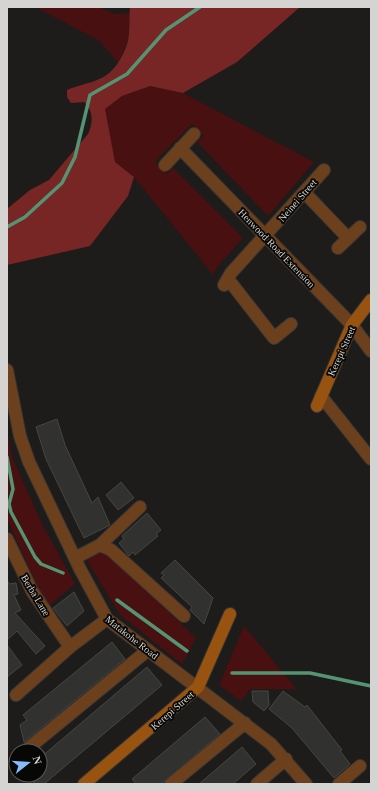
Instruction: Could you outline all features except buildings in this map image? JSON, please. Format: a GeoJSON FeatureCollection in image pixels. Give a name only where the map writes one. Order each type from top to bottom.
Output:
{"type":"FeatureCollection","features":[{"type":"Feature","properties":{"kind":"street"},"geometry":{"type":"LineString","coordinates":[[165,165],[194,134]]}},
{"type":"Feature","properties":{"kind":"street","name":"Henwood Road Extension"},"geometry":{"type":"LineString","coordinates":[[180,148],[352,325],[371,350]]}},
{"type":"Feature","properties":{"kind":"street","name":"Neinei Street"},"geometry":{"type":"LineString","coordinates":[[290,324],[274,338],[226,282],[324,170]]}},
{"type":"Feature","properties":{"kind":"street"},"geometry":{"type":"LineString","coordinates":[[304,192],[348,238]]}},
{"type":"Feature","properties":{"kind":"street"},"geometry":{"type":"LineString","coordinates":[[338,248],[360,227]]}},
{"type":"Feature","properties":{"kind":"street","name":"Kerepi Street"},"geometry":{"type":"LineString","coordinates":[[371,300],[352,325],[319,401],[371,459]]}},
{"type":"Feature","properties":{"kind":"street","name":"Matakohe Road"},"geometry":{"type":"LineString","coordinates":[[7,370],[24,449],[94,597],[107,619],[271,744],[286,759],[306,784]]}},
{"type":"Feature","properties":{"kind":"street"},"geometry":{"type":"LineString","coordinates":[[75,558],[100,544],[140,507]]}},
{"type":"Feature","properties":{"kind":"street","name":"Berba Lane"},"geometry":{"type":"LineString","coordinates":[[7,539],[32,591],[70,647]]}},
{"type":"Feature","properties":{"kind":"street"},"geometry":{"type":"LineString","coordinates":[[100,544],[111,550],[184,616]]}},
{"type":"Feature","properties":{"kind":"street","name":"Kerepi Street"},"geometry":{"type":"LineString","coordinates":[[84,784],[198,687],[230,614]]}},
{"type":"Feature","properties":{"kind":"street"},"geometry":{"type":"LineString","coordinates":[[16,695],[70,647],[107,619]]}},
{"type":"Feature","properties":{"kind":"street"},"geometry":{"type":"LineString","coordinates":[[35,743],[148,650]]}},
{"type":"Feature","properties":{"kind":"street"},"geometry":{"type":"LineString","coordinates":[[171,784],[245,723]]}},
{"type":"Feature","properties":{"kind":"street"},"geometry":{"type":"LineString","coordinates":[[257,784],[286,759]]}},
{"type":"Feature","properties":{"kind":"street"},"geometry":{"type":"LineString","coordinates":[[339,784],[360,766]]}},
{"type":"Feature","properties":{"kind":"shaded area"},"geometry":{"type":"Polygon","coordinates":[[[35,7],[99,7],[114,14],[130,13],[128,41],[118,63],[100,41],[35,7]]]}},
{"type":"Feature","properties":{"kind":"shaded area"},"geometry":{"type":"Polygon","coordinates":[[[130,7],[300,7],[237,62],[183,93],[150,86],[122,96],[105,109],[115,162],[134,177],[128,196],[90,246],[7,265],[7,209],[30,190],[49,180],[88,134],[92,121],[90,109],[84,102],[71,103],[67,97],[67,90],[104,77],[118,63],[128,41],[130,7]]]}},
{"type":"Feature","properties":{"kind":"shaded area"},"geometry":{"type":"Polygon","coordinates":[[[150,86],[183,93],[314,162],[268,216],[197,142],[204,136],[192,124],[155,161],[167,174],[173,168],[243,238],[217,267],[213,275],[134,177],[115,162],[104,109],[122,96],[150,86]]]}},
{"type":"Feature","properties":{"kind":"shaded area"},"geometry":{"type":"Polygon","coordinates":[[[7,429],[12,457],[41,522],[75,584],[47,607],[7,519],[7,429]]]}},
{"type":"Feature","properties":{"kind":"shaded area"},"geometry":{"type":"Polygon","coordinates":[[[100,551],[117,562],[196,638],[182,664],[120,615],[85,557],[100,551]]]}},
{"type":"Feature","properties":{"kind":"shaded area"},"geometry":{"type":"Polygon","coordinates":[[[244,626],[297,689],[250,689],[241,701],[219,685],[244,626]]]}},
{"type":"Feature","properties":{"kind":"waterway"},"geometry":{"type":"LineString","coordinates":[[7,227],[25,217],[62,183],[75,157],[90,95],[127,74],[166,30],[200,7]]}},
{"type":"Feature","properties":{"kind":"waterway"},"geometry":{"type":"LineString","coordinates":[[7,457],[13,489],[9,504],[11,512],[35,557],[41,564],[63,573]]}},
{"type":"Feature","properties":{"kind":"waterway"},"geometry":{"type":"LineString","coordinates":[[117,600],[187,651]]}},
{"type":"Feature","properties":{"kind":"waterway"},"geometry":{"type":"LineString","coordinates":[[232,673],[310,673],[371,686]]}}]}
